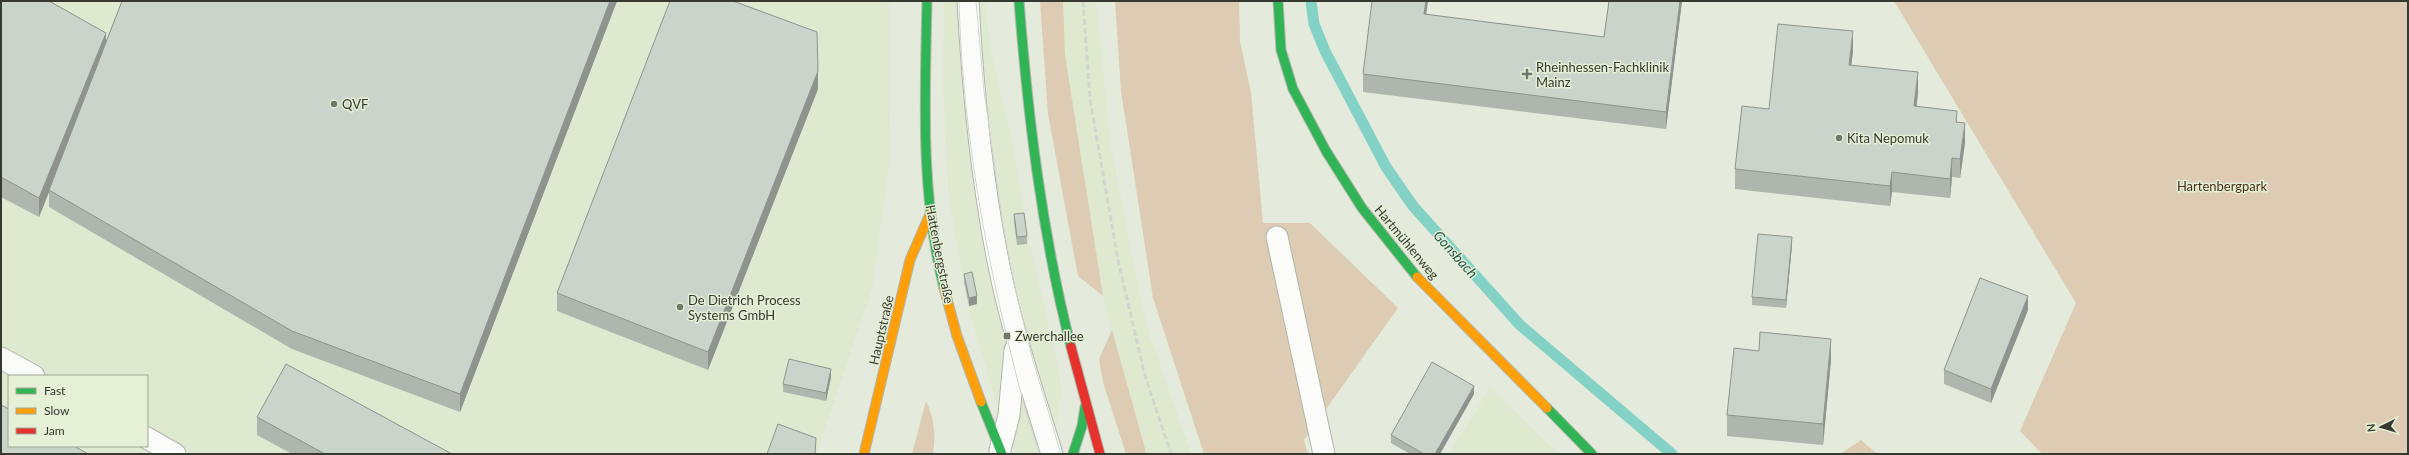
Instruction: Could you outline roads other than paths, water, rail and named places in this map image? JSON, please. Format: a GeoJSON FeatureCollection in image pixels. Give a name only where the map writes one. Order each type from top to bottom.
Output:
{"type":"FeatureCollection","features":[{"type":"Feature","properties":{"kind":"main road","name":"Hattenbergstraße"},"geometry":{"type":"LineString","coordinates":[[927,1],[925,118],[930,214],[940,268],[966,367],[1000,453]]}},
{"type":"Feature","properties":{"kind":"main road"},"geometry":{"type":"LineString","coordinates":[[1019,1],[1028,99],[1046,231],[1068,335],[1085,405],[1100,454]]}},
{"type":"Feature","properties":{"kind":"main road","name":"Hartmühlenweg"},"geometry":{"type":"LineString","coordinates":[[1278,1],[1281,50],[1294,89],[1326,151],[1362,208],[1417,277],[1592,454]]}},
{"type":"Feature","properties":{"kind":"main road","name":"Hauptstraße"},"geometry":{"type":"LineString","coordinates":[[864,454],[910,260],[930,214]]}},
{"type":"Feature","properties":{"kind":"main road"},"geometry":{"type":"LineString","coordinates":[[1072,454],[1082,426],[1085,405]]}},
{"type":"Feature","properties":{"kind":"lane","name":"Hattenbergstraße"},"geometry":{"type":"LineString","coordinates":[[968,1],[970,45],[986,190],[1000,272],[1016,335],[1052,454]]}},
{"type":"Feature","properties":{"kind":"lane"},"geometry":{"type":"LineString","coordinates":[[1277,237],[1324,454]]}},
{"type":"Feature","properties":{"kind":"lane","name":"Hattenbergstraße"},"geometry":{"type":"LineString","coordinates":[[1000,453],[1010,415],[1016,335]]}},
{"type":"Feature","properties":{"kind":"lane"},"geometry":{"type":"LineString","coordinates":[[1,358],[32,375]]}},
{"type":"Feature","properties":{"kind":"lane"},"geometry":{"type":"LineString","coordinates":[[148,439],[175,454]]}},
{"type":"Feature","properties":{"kind":"waterway","name":"Gonsbach"},"geometry":{"type":"LineString","coordinates":[[1311,1],[1314,24],[1325,51],[1386,167],[1413,206],[1520,325],[1672,454]]}},
{"type":"Feature","properties":{"kind":"tram line"},"geometry":{"type":"LineString","coordinates":[[959,1],[968,124],[973,164],[987,245],[1004,325],[1024,406],[1040,454]]}},
{"type":"Feature","properties":{"kind":"tram line"},"geometry":{"type":"LineString","coordinates":[[976,1],[984,91],[1003,224],[1014,284],[1032,357],[1061,454]]}},
{"type":"Feature","properties":{"kind":"railway"},"geometry":{"type":"LineString","coordinates":[[1083,1],[1090,99],[1118,260],[1145,376],[1171,454]]}},
{"type":"Feature","properties":{"kind":"place","name":"Rheinhessen-Fachklinik Mainz"},"geometry":{"type":"Point","coordinates":[1527,74]}},
{"type":"Feature","properties":{"kind":"place","name":"QVF"},"geometry":{"type":"Point","coordinates":[334,104]}},
{"type":"Feature","properties":{"kind":"place","name":"Kita Nepomuk"},"geometry":{"type":"Point","coordinates":[1839,138]}},
{"type":"Feature","properties":{"kind":"place","name":"De Dietrich Process Systems GmbH"},"geometry":{"type":"Point","coordinates":[680,307]}},
{"type":"Feature","properties":{"kind":"place","name":"Zwerchallee"},"geometry":{"type":"Point","coordinates":[1007,336]}},
{"type":"Feature","properties":{"kind":"park label","name":"Hartenbergpark"},"geometry":{"type":"Point","coordinates":[2222,186]}}]}
